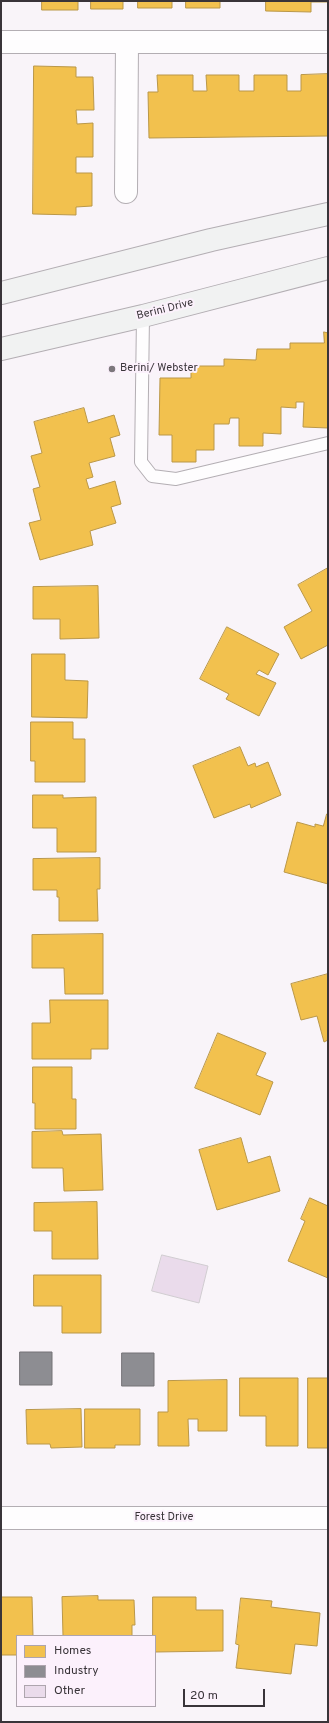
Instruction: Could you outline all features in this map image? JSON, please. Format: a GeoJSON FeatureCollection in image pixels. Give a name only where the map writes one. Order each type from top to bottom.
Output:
{"type":"FeatureCollection","features":[{"type":"Feature","properties":{"kind":"street"},"geometry":{"type":"LineString","coordinates":[[1,42],[328,42]]}},
{"type":"Feature","properties":{"kind":"street"},"geometry":{"type":"LineString","coordinates":[[126,192],[127,42]]}},
{"type":"Feature","properties":{"kind":"street"},"geometry":{"type":"LineString","coordinates":[[1,293],[211,240],[328,214]]}},
{"type":"Feature","properties":{"kind":"street","name":"Berini Drive"},"geometry":{"type":"LineString","coordinates":[[1,349],[143,316],[328,268]]}},
{"type":"Feature","properties":{"kind":"street","name":"Forest Drive"},"geometry":{"type":"LineString","coordinates":[[1,1518],[328,1518]]}},
{"type":"Feature","properties":{"kind":"lane"},"geometry":{"type":"LineString","coordinates":[[143,316],[141,462],[152,476],[176,479],[328,443]]}},
{"type":"Feature","properties":{"kind":"building: Homes"},"geometry":{"type":"Polygon","coordinates":[[[42,1],[78,1],[78,10],[42,10],[42,1]]]}},
{"type":"Feature","properties":{"kind":"building: Homes"},"geometry":{"type":"Polygon","coordinates":[[[91,1],[123,1],[123,9],[91,9],[91,1]]]}},
{"type":"Feature","properties":{"kind":"building: Homes"},"geometry":{"type":"Polygon","coordinates":[[[138,1],[172,1],[172,8],[138,8],[138,1]]]}},
{"type":"Feature","properties":{"kind":"building: Homes"},"geometry":{"type":"Polygon","coordinates":[[[186,1],[220,1],[220,8],[186,8],[186,1]]]}},
{"type":"Feature","properties":{"kind":"building: Homes"},"geometry":{"type":"Polygon","coordinates":[[[266,1],[328,2],[311,2],[311,12],[266,11],[266,1]]]}},
{"type":"Feature","properties":{"kind":"building: Homes"},"geometry":{"type":"Polygon","coordinates":[[[34,66],[76,67],[76,77],[93,77],[94,110],[76,110],[77,124],[93,123],[93,157],[76,157],[76,173],[92,173],[92,206],[76,207],[76,215],[33,214],[34,66]]]}},
{"type":"Feature","properties":{"kind":"building: Homes"},"geometry":{"type":"Polygon","coordinates":[[[328,74],[328,136],[149,138],[148,92],[158,92],[157,75],[193,75],[193,91],[207,91],[206,75],[239,75],[239,91],[254,91],[254,75],[287,75],[287,91],[301,91],[301,75],[328,74]]]}},
{"type":"Feature","properties":{"kind":"building: Homes"},"geometry":{"type":"Polygon","coordinates":[[[324,332],[328,333],[328,428],[303,427],[304,402],[296,402],[296,408],[281,407],[281,434],[263,433],[263,446],[239,446],[239,418],[230,418],[229,424],[214,424],[214,450],[196,450],[196,462],[172,462],[172,435],[159,435],[160,378],[191,378],[191,366],[224,366],[224,359],[256,360],[257,349],[290,349],[290,343],[324,343],[324,332]]]}},
{"type":"Feature","properties":{"kind":"building: Homes"},"geometry":{"type":"Polygon","coordinates":[[[84,408],[88,423],[114,415],[120,435],[110,438],[115,456],[89,463],[93,477],[86,479],[89,489],[115,481],[121,504],[111,507],[116,523],[90,531],[93,545],[40,560],[29,523],[41,520],[33,489],[40,487],[31,456],[42,453],[34,422],[84,408]]]}},
{"type":"Feature","properties":{"kind":"building: Homes"},"geometry":{"type":"Polygon","coordinates":[[[328,568],[328,645],[301,659],[284,627],[312,611],[298,585],[328,568]]]}},
{"type":"Feature","properties":{"kind":"building: Homes"},"geometry":{"type":"Polygon","coordinates":[[[98,586],[99,638],[60,639],[60,619],[33,619],[33,587],[98,586]]]}},
{"type":"Feature","properties":{"kind":"building: Homes"},"geometry":{"type":"Polygon","coordinates":[[[227,627],[279,654],[268,675],[259,670],[256,674],[276,683],[259,716],[226,699],[229,694],[200,679],[227,627]]]}},
{"type":"Feature","properties":{"kind":"building: Homes"},"geometry":{"type":"Polygon","coordinates":[[[32,654],[65,654],[65,680],[88,681],[87,718],[32,717],[32,654]]]}},
{"type":"Feature","properties":{"kind":"building: Homes"},"geometry":{"type":"Polygon","coordinates":[[[31,722],[73,722],[73,739],[85,739],[85,782],[35,782],[35,761],[31,761],[31,722]]]}},
{"type":"Feature","properties":{"kind":"building: Homes"},"geometry":{"type":"Polygon","coordinates":[[[240,747],[248,766],[255,763],[256,767],[268,762],[281,795],[251,808],[250,804],[214,818],[193,766],[240,747]]]}},
{"type":"Feature","properties":{"kind":"building: Homes"},"geometry":{"type":"Polygon","coordinates":[[[33,795],[63,795],[63,798],[96,797],[96,852],[57,852],[57,828],[33,828],[33,795]]]}},
{"type":"Feature","properties":{"kind":"building: Homes"},"geometry":{"type":"Polygon","coordinates":[[[327,814],[328,884],[284,872],[297,822],[315,827],[315,824],[323,826],[327,814]]]}},
{"type":"Feature","properties":{"kind":"building: Homes"},"geometry":{"type":"Polygon","coordinates":[[[100,858],[100,889],[97,889],[98,921],[59,921],[59,897],[57,897],[57,890],[33,890],[33,859],[100,858]]]}},
{"type":"Feature","properties":{"kind":"building: Homes"},"geometry":{"type":"Polygon","coordinates":[[[103,934],[103,994],[65,994],[64,968],[32,968],[32,935],[103,934]]]}},
{"type":"Feature","properties":{"kind":"building: Homes"},"geometry":{"type":"Polygon","coordinates":[[[328,974],[328,1040],[324,1042],[317,1016],[301,1020],[291,984],[328,974]]]}},
{"type":"Feature","properties":{"kind":"building: Homes"},"geometry":{"type":"Polygon","coordinates":[[[50,1000],[108,1000],[108,1049],[91,1049],[91,1059],[32,1059],[32,1023],[50,1023],[50,1000]]]}},
{"type":"Feature","properties":{"kind":"building: Homes"},"geometry":{"type":"Polygon","coordinates":[[[218,1033],[266,1053],[256,1075],[273,1082],[260,1115],[195,1088],[218,1033]]]}},
{"type":"Feature","properties":{"kind":"building: Homes"},"geometry":{"type":"Polygon","coordinates":[[[33,1067],[72,1067],[72,1099],[76,1099],[76,1129],[35,1129],[33,1067]]]}},
{"type":"Feature","properties":{"kind":"building: Homes"},"geometry":{"type":"Polygon","coordinates":[[[62,1131],[63,1135],[101,1134],[103,1190],[64,1191],[63,1168],[32,1168],[32,1132],[62,1131]]]}},
{"type":"Feature","properties":{"kind":"building: Homes"},"geometry":{"type":"Polygon","coordinates":[[[241,1138],[248,1163],[270,1156],[280,1191],[217,1210],[199,1150],[241,1138]]]}},
{"type":"Feature","properties":{"kind":"building: Homes"},"geometry":{"type":"Polygon","coordinates":[[[310,1198],[328,1206],[328,1278],[288,1261],[305,1221],[301,1219],[310,1198]]]}},
{"type":"Feature","properties":{"kind":"building: Homes"},"geometry":{"type":"Polygon","coordinates":[[[97,1202],[98,1259],[52,1259],[52,1231],[34,1231],[34,1203],[97,1202]]]}},
{"type":"Feature","properties":{"kind":"building: Homes"},"geometry":{"type":"Polygon","coordinates":[[[34,1275],[101,1275],[101,1333],[62,1333],[62,1306],[34,1306],[34,1275]]]}},
{"type":"Feature","properties":{"kind":"building: Homes"},"geometry":{"type":"Polygon","coordinates":[[[240,1378],[298,1378],[298,1446],[266,1446],[266,1416],[240,1416],[240,1378]]]}},
{"type":"Feature","properties":{"kind":"building: Homes"},"geometry":{"type":"Polygon","coordinates":[[[308,1378],[328,1378],[328,1448],[308,1448],[308,1378]]]}},
{"type":"Feature","properties":{"kind":"building: Homes"},"geometry":{"type":"Polygon","coordinates":[[[227,1380],[227,1431],[198,1431],[198,1419],[188,1419],[189,1446],[158,1446],[158,1412],[168,1412],[168,1381],[227,1380]]]}},
{"type":"Feature","properties":{"kind":"building: Homes"},"geometry":{"type":"Polygon","coordinates":[[[81,1409],[82,1447],[51,1448],[50,1444],[27,1444],[26,1410],[81,1409]]]}},
{"type":"Feature","properties":{"kind":"building: Homes"},"geometry":{"type":"Polygon","coordinates":[[[85,1409],[140,1409],[140,1445],[115,1445],[115,1448],[85,1448],[85,1409]]]}},
{"type":"Feature","properties":{"kind":"building: Homes"},"geometry":{"type":"Polygon","coordinates":[[[98,1596],[98,1600],[134,1600],[135,1625],[132,1625],[132,1635],[63,1635],[62,1597],[98,1596]]]}},
{"type":"Feature","properties":{"kind":"building: Homes"},"geometry":{"type":"Polygon","coordinates":[[[1,1597],[32,1597],[33,1635],[16,1635],[16,1655],[1,1655],[1,1597]]]}},
{"type":"Feature","properties":{"kind":"building: Homes"},"geometry":{"type":"Polygon","coordinates":[[[153,1597],[196,1597],[196,1610],[223,1610],[223,1651],[156,1652],[156,1635],[153,1635],[153,1597]]]}},
{"type":"Feature","properties":{"kind":"building: Homes"},"geometry":{"type":"Polygon","coordinates":[[[241,1598],[272,1601],[271,1607],[320,1613],[317,1646],[295,1644],[291,1674],[236,1668],[239,1645],[236,1644],[241,1598]]]}},
{"type":"Feature","properties":{"kind":"building: Industry"},"geometry":{"type":"Polygon","coordinates":[[[20,1352],[52,1352],[52,1385],[20,1385],[20,1352]]]}},
{"type":"Feature","properties":{"kind":"building: Industry"},"geometry":{"type":"Polygon","coordinates":[[[122,1353],[154,1353],[154,1386],[122,1386],[122,1353]]]}},
{"type":"Feature","properties":{"kind":"building: Other"},"geometry":{"type":"Polygon","coordinates":[[[162,1255],[208,1266],[199,1303],[152,1291],[162,1255]]]}},
{"type":"Feature","properties":{"kind":"place","name":"Berini/ Webster"},"geometry":{"type":"Point","coordinates":[112,369]}}]}
